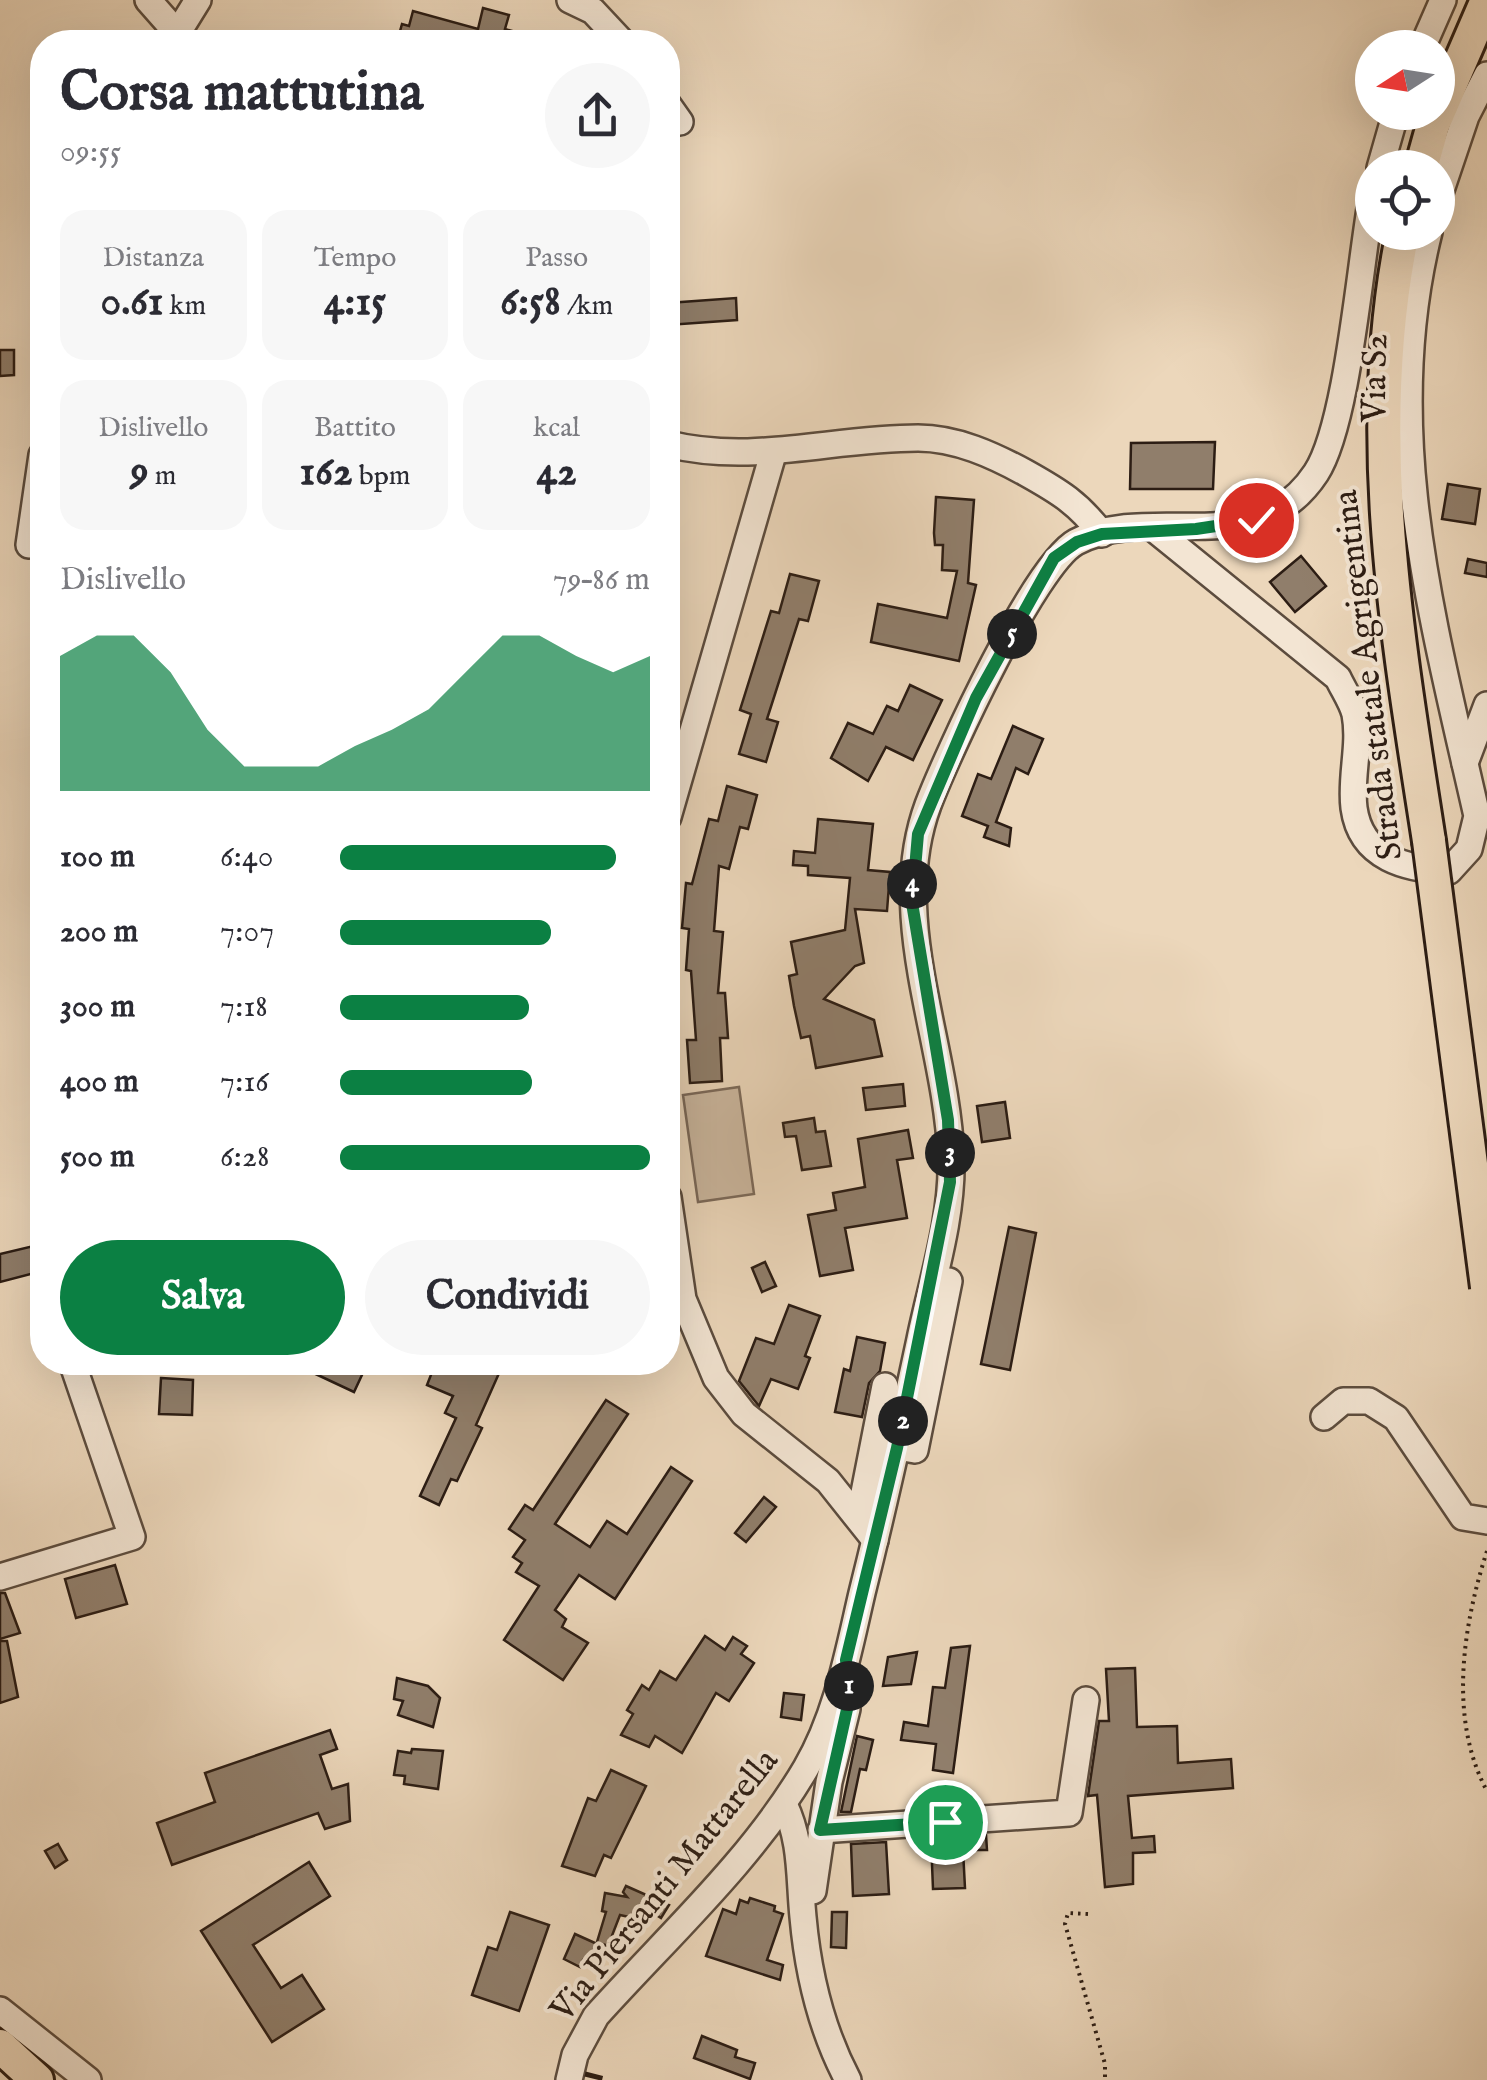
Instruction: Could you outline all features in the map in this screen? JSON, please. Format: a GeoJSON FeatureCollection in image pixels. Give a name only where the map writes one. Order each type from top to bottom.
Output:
{"type":"FeatureCollection","features":[{"type":"Feature","properties":{"kind":"main road"},"geometry":{"type":"LineString","coordinates":[[1425,150],[1487,0]]}},
{"type":"Feature","properties":{"kind":"main road","name":"Strada statale Agrigentina"},"geometry":{"type":"LineString","coordinates":[[1399,250],[1382,379],[1383,452],[1401,658],[1487,1287]]}},
{"type":"Feature","properties":{"kind":"main road"},"geometry":{"type":"LineString","coordinates":[[0,2046],[37,2080]]}},
{"type":"Feature","properties":{"kind":"street"},"geometry":{"type":"LineString","coordinates":[[148,0],[174,30]]}},
{"type":"Feature","properties":{"kind":"street"},"geometry":{"type":"LineString","coordinates":[[185,30],[198,0]]}},
{"type":"Feature","properties":{"kind":"street"},"geometry":{"type":"LineString","coordinates":[[570,0],[592,10],[611,30]]}},
{"type":"Feature","properties":{"kind":"street"},"geometry":{"type":"LineString","coordinates":[[1430,30],[1443,0]]}},
{"type":"Feature","properties":{"kind":"street"},"geometry":{"type":"LineString","coordinates":[[1454,150],[1487,74]]}},
{"type":"Feature","properties":{"kind":"street","name":"Via Piersanti Mattarella"},"geometry":{"type":"LineString","coordinates":[[569,2080],[574,2055],[596,2016],[784,1804],[818,1746],[846,1660],[897,1448],[927,1346],[951,1162],[912,903],[918,834],[976,698],[1054,558],[1077,542],[1102,534],[1152,528],[1196,529],[1256,520],[1281,508],[1319,468],[1340,392],[1363,250]]}},
{"type":"Feature","properties":{"kind":"street","name":"Via S2"},"geometry":{"type":"LineString","coordinates":[[1152,528],[1338,678],[1354,710],[1358,760],[1354,808],[1358,820],[1385,857],[1406,869],[1450,870],[1469,849],[1477,816],[1420,560],[1406,386],[1414,291],[1424,250]]}},
{"type":"Feature","properties":{"kind":"street"},"geometry":{"type":"LineString","coordinates":[[680,446],[718,454],[773,454],[917,438],[957,444],[999,458],[1078,502],[1102,534]]}},
{"type":"Feature","properties":{"kind":"street"},"geometry":{"type":"LineString","coordinates":[[680,776],[773,454]]}},
{"type":"Feature","properties":{"kind":"street"},"geometry":{"type":"LineString","coordinates":[[29,545],[30,538]]}},
{"type":"Feature","properties":{"kind":"street"},"geometry":{"type":"LineString","coordinates":[[1465,763],[1487,706]]}},
{"type":"Feature","properties":{"kind":"street"},"geometry":{"type":"LineString","coordinates":[[927,1346],[962,1219]]}},
{"type":"Feature","properties":{"kind":"street"},"geometry":{"type":"LineString","coordinates":[[680,1279],[683,1299],[716,1378],[744,1414],[828,1481],[875,1540]]}},
{"type":"Feature","properties":{"kind":"street"},"geometry":{"type":"LineString","coordinates":[[0,1577],[132,1537],[76,1375]]}},
{"type":"Feature","properties":{"kind":"street"},"geometry":{"type":"LineString","coordinates":[[855,1514],[862,1503],[885,1386]]}},
{"type":"Feature","properties":{"kind":"street"},"geometry":{"type":"LineString","coordinates":[[1324,1417],[1343,1401],[1369,1401],[1396,1418],[1463,1517],[1487,1521]]}},
{"type":"Feature","properties":{"kind":"street"},"geometry":{"type":"LineString","coordinates":[[804,1930],[820,1830],[850,1696],[846,1660]]}},
{"type":"Feature","properties":{"kind":"street"},"geometry":{"type":"LineString","coordinates":[[820,1830],[1069,1813],[1086,1700]]}},
{"type":"Feature","properties":{"kind":"street"},"geometry":{"type":"LineString","coordinates":[[784,1804],[797,1831],[804,1930],[828,2036],[848,2080]]}},
{"type":"Feature","properties":{"kind":"street"},"geometry":{"type":"LineString","coordinates":[[0,2010],[88,2080]]}},
{"type":"Feature","properties":{"kind":"path"},"geometry":{"type":"LineString","coordinates":[[1487,1551],[1464,1644],[1464,1703],[1476,1772],[1487,1791]]}},
{"type":"Feature","properties":{"kind":"path"},"geometry":{"type":"LineString","coordinates":[[1088,1914],[1068,1913],[1065,1924],[1105,2064],[1105,2080]]}},
{"type":"Feature","properties":{"kind":"shaded area"},"geometry":{"type":"Polygon","coordinates":[[[739,1087],[754,1194],[698,1202],[683,1095],[739,1087]]]}},
{"type":"Feature","properties":{"kind":"building"},"geometry":{"type":"Polygon","coordinates":[[[483,8],[509,15],[505,29],[508,30],[400,30],[402,24],[409,26],[413,11],[478,29],[483,8]]]}},
{"type":"Feature","properties":{"kind":"building"},"geometry":{"type":"Polygon","coordinates":[[[736,298],[737,320],[680,324],[680,302],[736,298]]]}},
{"type":"Feature","properties":{"kind":"building"},"geometry":{"type":"Polygon","coordinates":[[[0,350],[14,350],[14,375],[0,376],[0,350]]]}},
{"type":"Feature","properties":{"kind":"building"},"geometry":{"type":"Polygon","coordinates":[[[1215,442],[1213,489],[1130,489],[1131,443],[1215,442]]]}},
{"type":"Feature","properties":{"kind":"building"},"geometry":{"type":"Polygon","coordinates":[[[1448,484],[1480,489],[1475,524],[1442,519],[1448,484]]]}},
{"type":"Feature","properties":{"kind":"building"},"geometry":{"type":"Polygon","coordinates":[[[936,497],[974,500],[968,583],[976,585],[959,661],[871,642],[878,604],[947,618],[957,571],[942,570],[943,545],[935,545],[934,533],[936,497]]]}},
{"type":"Feature","properties":{"kind":"building"},"geometry":{"type":"Polygon","coordinates":[[[1301,556],[1326,586],[1295,612],[1270,582],[1301,556]]]}},
{"type":"Feature","properties":{"kind":"building"},"geometry":{"type":"Polygon","coordinates":[[[1468,559],[1487,563],[1487,577],[1465,573],[1468,559]]]}},
{"type":"Feature","properties":{"kind":"building"},"geometry":{"type":"Polygon","coordinates":[[[790,574],[819,581],[808,621],[799,619],[767,719],[778,722],[766,762],[739,754],[751,714],[740,710],[771,611],[779,613],[790,574]]]}},
{"type":"Feature","properties":{"kind":"building"},"geometry":{"type":"Polygon","coordinates":[[[910,685],[942,700],[913,760],[886,747],[868,781],[831,758],[848,723],[873,734],[887,706],[898,711],[910,685]]]}},
{"type":"Feature","properties":{"kind":"building"},"geometry":{"type":"Polygon","coordinates":[[[1013,726],[1043,739],[1028,774],[1016,768],[996,822],[1011,828],[1009,846],[984,837],[988,826],[962,816],[978,774],[991,779],[1013,726]]]}},
{"type":"Feature","properties":{"kind":"building"},"geometry":{"type":"Polygon","coordinates":[[[727,786],[757,795],[748,829],[740,827],[729,869],[719,866],[714,931],[723,932],[718,993],[725,993],[728,1038],[720,1038],[722,1081],[690,1083],[687,1040],[696,1040],[691,971],[686,970],[689,929],[682,928],[686,883],[692,884],[709,819],[718,821],[727,786]]]}},
{"type":"Feature","properties":{"kind":"building"},"geometry":{"type":"Polygon","coordinates":[[[818,819],[873,824],[868,870],[890,872],[887,911],[855,909],[864,963],[855,966],[824,999],[874,1020],[882,1056],[816,1068],[810,1036],[801,1038],[794,1006],[789,976],[797,974],[791,942],[845,930],[850,878],[808,875],[808,866],[793,865],[794,851],[815,853],[818,819]]]}},
{"type":"Feature","properties":{"kind":"building"},"geometry":{"type":"Polygon","coordinates":[[[903,1084],[905,1106],[866,1110],[863,1088],[903,1084]]]}},
{"type":"Feature","properties":{"kind":"building"},"geometry":{"type":"Polygon","coordinates":[[[1005,1102],[1010,1138],[982,1142],[977,1106],[1005,1102]]]}},
{"type":"Feature","properties":{"kind":"building"},"geometry":{"type":"Polygon","coordinates":[[[814,1118],[816,1132],[825,1131],[831,1166],[802,1170],[796,1136],[785,1137],[783,1123],[814,1118]]]}},
{"type":"Feature","properties":{"kind":"building"},"geometry":{"type":"Polygon","coordinates":[[[908,1130],[913,1158],[897,1160],[907,1218],[845,1228],[853,1270],[820,1276],[808,1215],[836,1210],[833,1193],[865,1187],[858,1139],[908,1130]]]}},
{"type":"Feature","properties":{"kind":"building"},"geometry":{"type":"Polygon","coordinates":[[[1009,1227],[1036,1233],[1010,1370],[981,1364],[1009,1227]]]}},
{"type":"Feature","properties":{"kind":"building"},"geometry":{"type":"Polygon","coordinates":[[[30,1247],[30,1274],[0,1282],[0,1254],[30,1247]]]}},
{"type":"Feature","properties":{"kind":"building"},"geometry":{"type":"Polygon","coordinates":[[[765,1262],[776,1286],[762,1292],[752,1268],[765,1262]]]}},
{"type":"Feature","properties":{"kind":"building"},"geometry":{"type":"Polygon","coordinates":[[[789,1305],[820,1316],[805,1356],[810,1358],[798,1389],[771,1379],[759,1406],[739,1381],[756,1338],[774,1344],[789,1305]]]}},
{"type":"Feature","properties":{"kind":"building"},"geometry":{"type":"Polygon","coordinates":[[[857,1337],[885,1343],[880,1371],[869,1383],[862,1417],[835,1412],[844,1369],[850,1371],[857,1337]]]}},
{"type":"Feature","properties":{"kind":"building"},"geometry":{"type":"Polygon","coordinates":[[[318,1375],[362,1375],[354,1392],[318,1375]]]}},
{"type":"Feature","properties":{"kind":"building"},"geometry":{"type":"Polygon","coordinates":[[[431,1375],[498,1375],[476,1425],[482,1428],[457,1481],[451,1479],[439,1505],[420,1496],[456,1418],[445,1413],[453,1396],[427,1385],[431,1375]]]}},
{"type":"Feature","properties":{"kind":"building"},"geometry":{"type":"Polygon","coordinates":[[[161,1378],[193,1380],[192,1415],[159,1414],[161,1378]]]}},
{"type":"Feature","properties":{"kind":"building"},"geometry":{"type":"Polygon","coordinates":[[[606,1400],[628,1414],[555,1524],[590,1547],[607,1521],[627,1534],[671,1467],[692,1481],[615,1599],[579,1575],[555,1610],[566,1619],[562,1627],[588,1643],[563,1680],[504,1640],[539,1586],[516,1572],[522,1563],[513,1557],[525,1540],[509,1529],[525,1505],[533,1510],[606,1400]]]}},
{"type":"Feature","properties":{"kind":"building"},"geometry":{"type":"Polygon","coordinates":[[[764,1497],[776,1507],[746,1542],[735,1533],[764,1497]]]}},
{"type":"Feature","properties":{"kind":"building"},"geometry":{"type":"Polygon","coordinates":[[[115,1565],[127,1604],[76,1618],[65,1579],[115,1565]]]}},
{"type":"Feature","properties":{"kind":"building"},"geometry":{"type":"Polygon","coordinates":[[[0,1593],[5,1593],[20,1633],[0,1639],[0,1593]]]}},
{"type":"Feature","properties":{"kind":"building"},"geometry":{"type":"Polygon","coordinates":[[[705,1636],[725,1650],[733,1637],[747,1646],[741,1654],[754,1663],[729,1701],[716,1693],[682,1753],[655,1736],[649,1747],[621,1735],[633,1714],[627,1710],[642,1685],[649,1690],[660,1671],[676,1680],[705,1636]]]}},
{"type":"Feature","properties":{"kind":"building"},"geometry":{"type":"Polygon","coordinates":[[[0,1641],[7,1641],[18,1697],[0,1703],[0,1641]]]}},
{"type":"Feature","properties":{"kind":"building"},"geometry":{"type":"Polygon","coordinates":[[[970,1646],[953,1773],[933,1770],[936,1744],[901,1740],[904,1722],[928,1726],[933,1687],[945,1688],[951,1648],[970,1646]]]}},
{"type":"Feature","properties":{"kind":"building"},"geometry":{"type":"Polygon","coordinates":[[[917,1652],[911,1684],[883,1686],[888,1657],[917,1652]]]}},
{"type":"Feature","properties":{"kind":"building"},"geometry":{"type":"Polygon","coordinates":[[[1135,1668],[1137,1727],[1177,1726],[1178,1763],[1231,1759],[1233,1788],[1128,1796],[1132,1838],[1154,1836],[1155,1852],[1133,1853],[1133,1884],[1105,1887],[1097,1795],[1088,1796],[1099,1721],[1109,1721],[1106,1669],[1135,1668]]]}},
{"type":"Feature","properties":{"kind":"building"},"geometry":{"type":"Polygon","coordinates":[[[397,1678],[428,1686],[440,1698],[433,1727],[398,1715],[403,1701],[394,1699],[397,1678]]]}},
{"type":"Feature","properties":{"kind":"building"},"geometry":{"type":"Polygon","coordinates":[[[784,1693],[804,1695],[801,1720],[781,1717],[784,1693]]]}},
{"type":"Feature","properties":{"kind":"building"},"geometry":{"type":"Polygon","coordinates":[[[330,1730],[337,1749],[320,1755],[332,1789],[348,1784],[350,1821],[325,1829],[318,1813],[172,1865],[157,1823],[215,1802],[205,1773],[330,1730]]]}},
{"type":"Feature","properties":{"kind":"building"},"geometry":{"type":"Polygon","coordinates":[[[857,1736],[873,1740],[866,1770],[860,1769],[851,1812],[841,1812],[857,1736]]]}},
{"type":"Feature","properties":{"kind":"building"},"geometry":{"type":"Polygon","coordinates":[[[412,1749],[443,1751],[438,1789],[404,1784],[405,1776],[394,1775],[398,1751],[411,1753],[412,1749]]]}},
{"type":"Feature","properties":{"kind":"building"},"geometry":{"type":"Polygon","coordinates":[[[611,1770],[646,1786],[611,1858],[604,1855],[595,1876],[562,1866],[588,1798],[596,1801],[611,1770]]]}},
{"type":"Feature","properties":{"kind":"building"},"geometry":{"type":"Polygon","coordinates":[[[986,1835],[987,1850],[963,1850],[965,1888],[933,1889],[931,1839],[986,1835]]]}},
{"type":"Feature","properties":{"kind":"building"},"geometry":{"type":"Polygon","coordinates":[[[886,1842],[889,1894],[853,1896],[851,1844],[886,1842]]]}},
{"type":"Feature","properties":{"kind":"building"},"geometry":{"type":"Polygon","coordinates":[[[58,1844],[67,1860],[55,1868],[45,1851],[58,1844]]]}},
{"type":"Feature","properties":{"kind":"building"},"geometry":{"type":"Polygon","coordinates":[[[309,1862],[330,1896],[253,1945],[281,1988],[302,1975],[324,2009],[272,2042],[201,1931],[309,1862]]]}},
{"type":"Feature","properties":{"kind":"building"},"geometry":{"type":"Polygon","coordinates":[[[626,1886],[669,1905],[661,1918],[650,1911],[647,1921],[620,1915],[608,1946],[597,1942],[606,1912],[602,1911],[605,1893],[627,1897],[623,1892],[626,1886]]]}},
{"type":"Feature","properties":{"kind":"building"},"geometry":{"type":"Polygon","coordinates":[[[750,1898],[775,1906],[774,1911],[783,1914],[767,1960],[783,1965],[780,1980],[706,1956],[723,1909],[736,1914],[740,1900],[748,1903],[750,1898]]]}},
{"type":"Feature","properties":{"kind":"building"},"geometry":{"type":"Polygon","coordinates":[[[510,1912],[549,1925],[519,2011],[472,1995],[488,1947],[497,1950],[510,1912]]]}},
{"type":"Feature","properties":{"kind":"building"},"geometry":{"type":"Polygon","coordinates":[[[832,1912],[847,1912],[846,1948],[831,1947],[832,1912]]]}},
{"type":"Feature","properties":{"kind":"building"},"geometry":{"type":"Polygon","coordinates":[[[575,1934],[606,1948],[598,1967],[583,1960],[580,1967],[564,1959],[575,1934]]]}},
{"type":"Feature","properties":{"kind":"building"},"geometry":{"type":"Polygon","coordinates":[[[702,2036],[737,2050],[735,2057],[755,2063],[750,2079],[694,2058],[702,2036]]]}},
{"type":"Feature","properties":{"kind":"railway"},"geometry":{"type":"LineString","coordinates":[[585,2074],[609,2080]]}},
{"type":"Feature","properties":{"kind":"route"},"geometry":{"type":"LineString","coordinates":[[945,1822],[820,1830],[850,1696],[846,1660],[897,1448],[950,1182],[948,1120],[912,903],[918,834],[976,698],[1054,558],[1077,542],[1128,529],[1196,529],[1256,520]]}}]}
